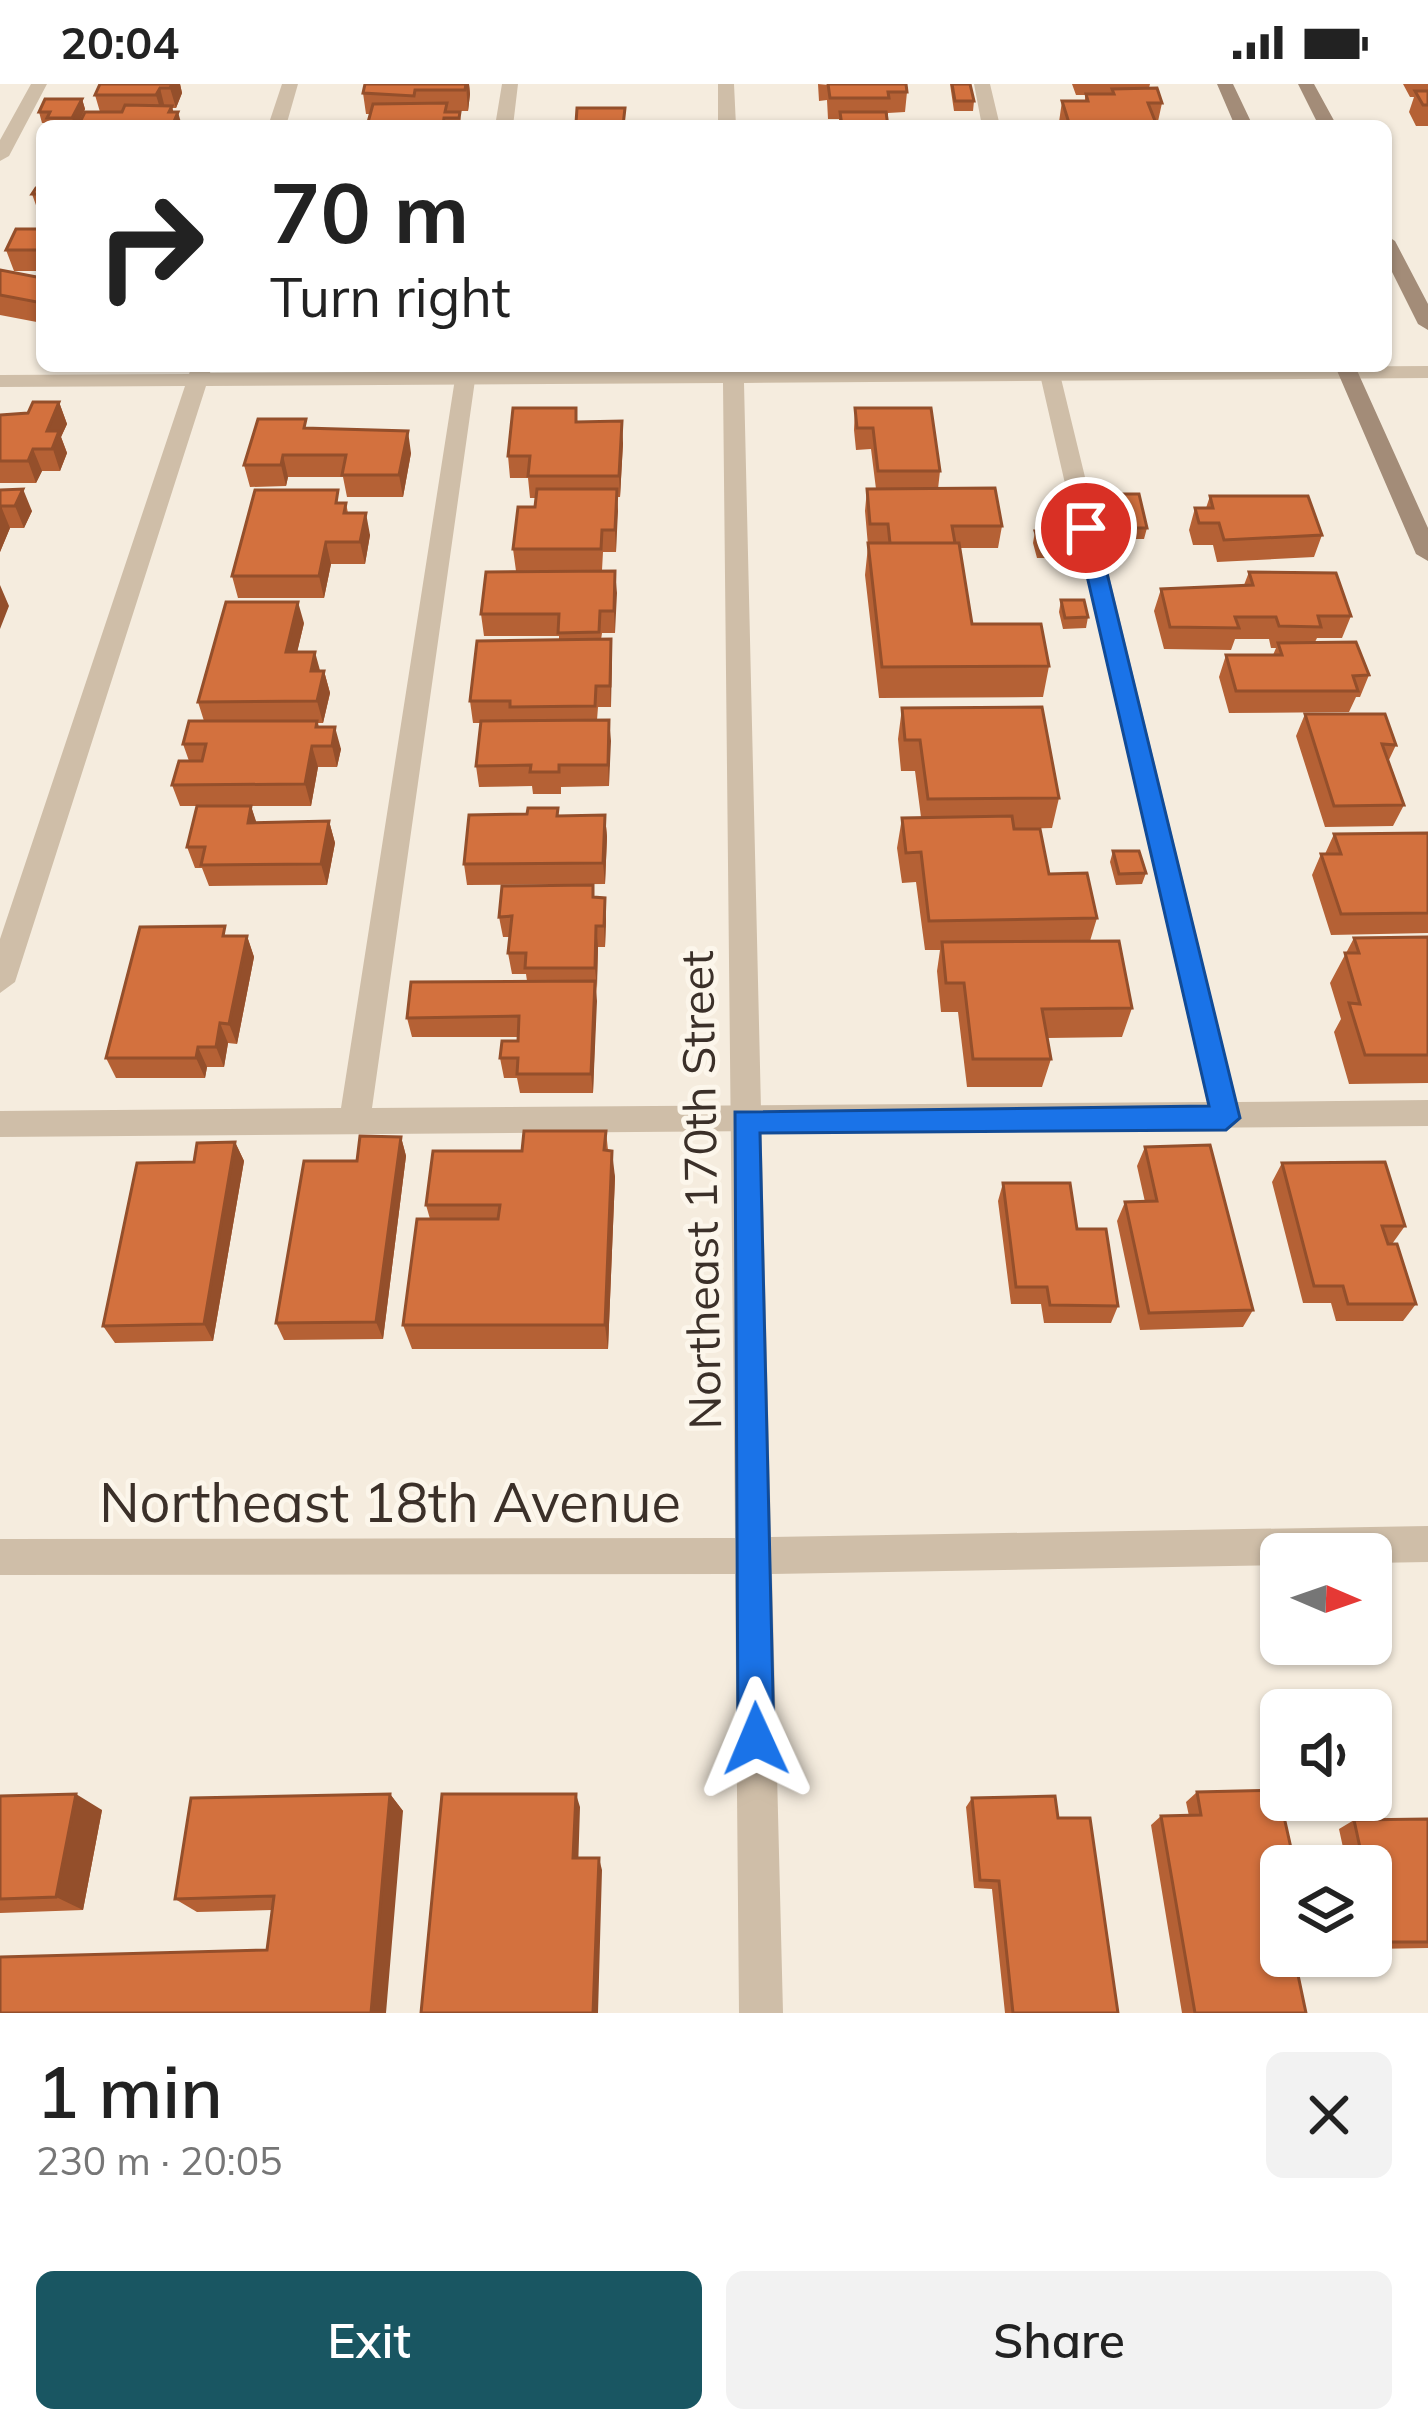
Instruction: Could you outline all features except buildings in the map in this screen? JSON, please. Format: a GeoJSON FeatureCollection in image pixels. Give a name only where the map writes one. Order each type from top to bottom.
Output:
{"type":"FeatureCollection","features":[{"type":"Feature","properties":{"kind":"street"},"geometry":{"type":"LineString","coordinates":[[0,156],[38,84]]}},
{"type":"Feature","properties":{"kind":"street"},"geometry":{"type":"LineString","coordinates":[[279,120],[290,84]]}},
{"type":"Feature","properties":{"kind":"street"},"geometry":{"type":"LineString","coordinates":[[505,120],[510,84]]}},
{"type":"Feature","properties":{"kind":"street"},"geometry":{"type":"LineString","coordinates":[[726,84],[727,120]]}},
{"type":"Feature","properties":{"kind":"street"},"geometry":{"type":"LineString","coordinates":[[982,84],[991,120]]}},
{"type":"Feature","properties":{"kind":"street"},"geometry":{"type":"LineString","coordinates":[[1226,84],[1241,120]]}},
{"type":"Feature","properties":{"kind":"street"},"geometry":{"type":"LineString","coordinates":[[1306,84],[1325,120]]}},
{"type":"Feature","properties":{"kind":"street"},"geometry":{"type":"LineString","coordinates":[[1392,254],[1428,324]]}},
{"type":"Feature","properties":{"kind":"street"},"geometry":{"type":"LineString","coordinates":[[1392,371],[1428,372]]}},
{"type":"Feature","properties":{"kind":"street"},"geometry":{"type":"LineString","coordinates":[[0,382],[201,372],[733,372]]}},
{"type":"Feature","properties":{"kind":"street"},"geometry":{"type":"LineString","coordinates":[[0,982],[201,372]]}},
{"type":"Feature","properties":{"kind":"street"},"geometry":{"type":"LineString","coordinates":[[353,1123],[466,372]]}},
{"type":"Feature","properties":{"kind":"street","name":"Northeast 170th Street"},"geometry":{"type":"LineString","coordinates":[[733,372],[760,2013]]}},
{"type":"Feature","properties":{"kind":"street"},"geometry":{"type":"LineString","coordinates":[[1049,372],[1226,1118]]}},
{"type":"Feature","properties":{"kind":"street"},"geometry":{"type":"LineString","coordinates":[[1347,372],[1428,554]]}},
{"type":"Feature","properties":{"kind":"street"},"geometry":{"type":"LineString","coordinates":[[0,1124],[1428,1113]]}},
{"type":"Feature","properties":{"kind":"street","name":"Northeast 18th Avenue"},"geometry":{"type":"LineString","coordinates":[[0,1557],[753,1556],[1428,1544]]}},
{"type":"Feature","properties":{"kind":"route"},"geometry":{"type":"LineString","coordinates":[[756,1739],[745,1121],[1226,1118],[1086,528]]}}]}
